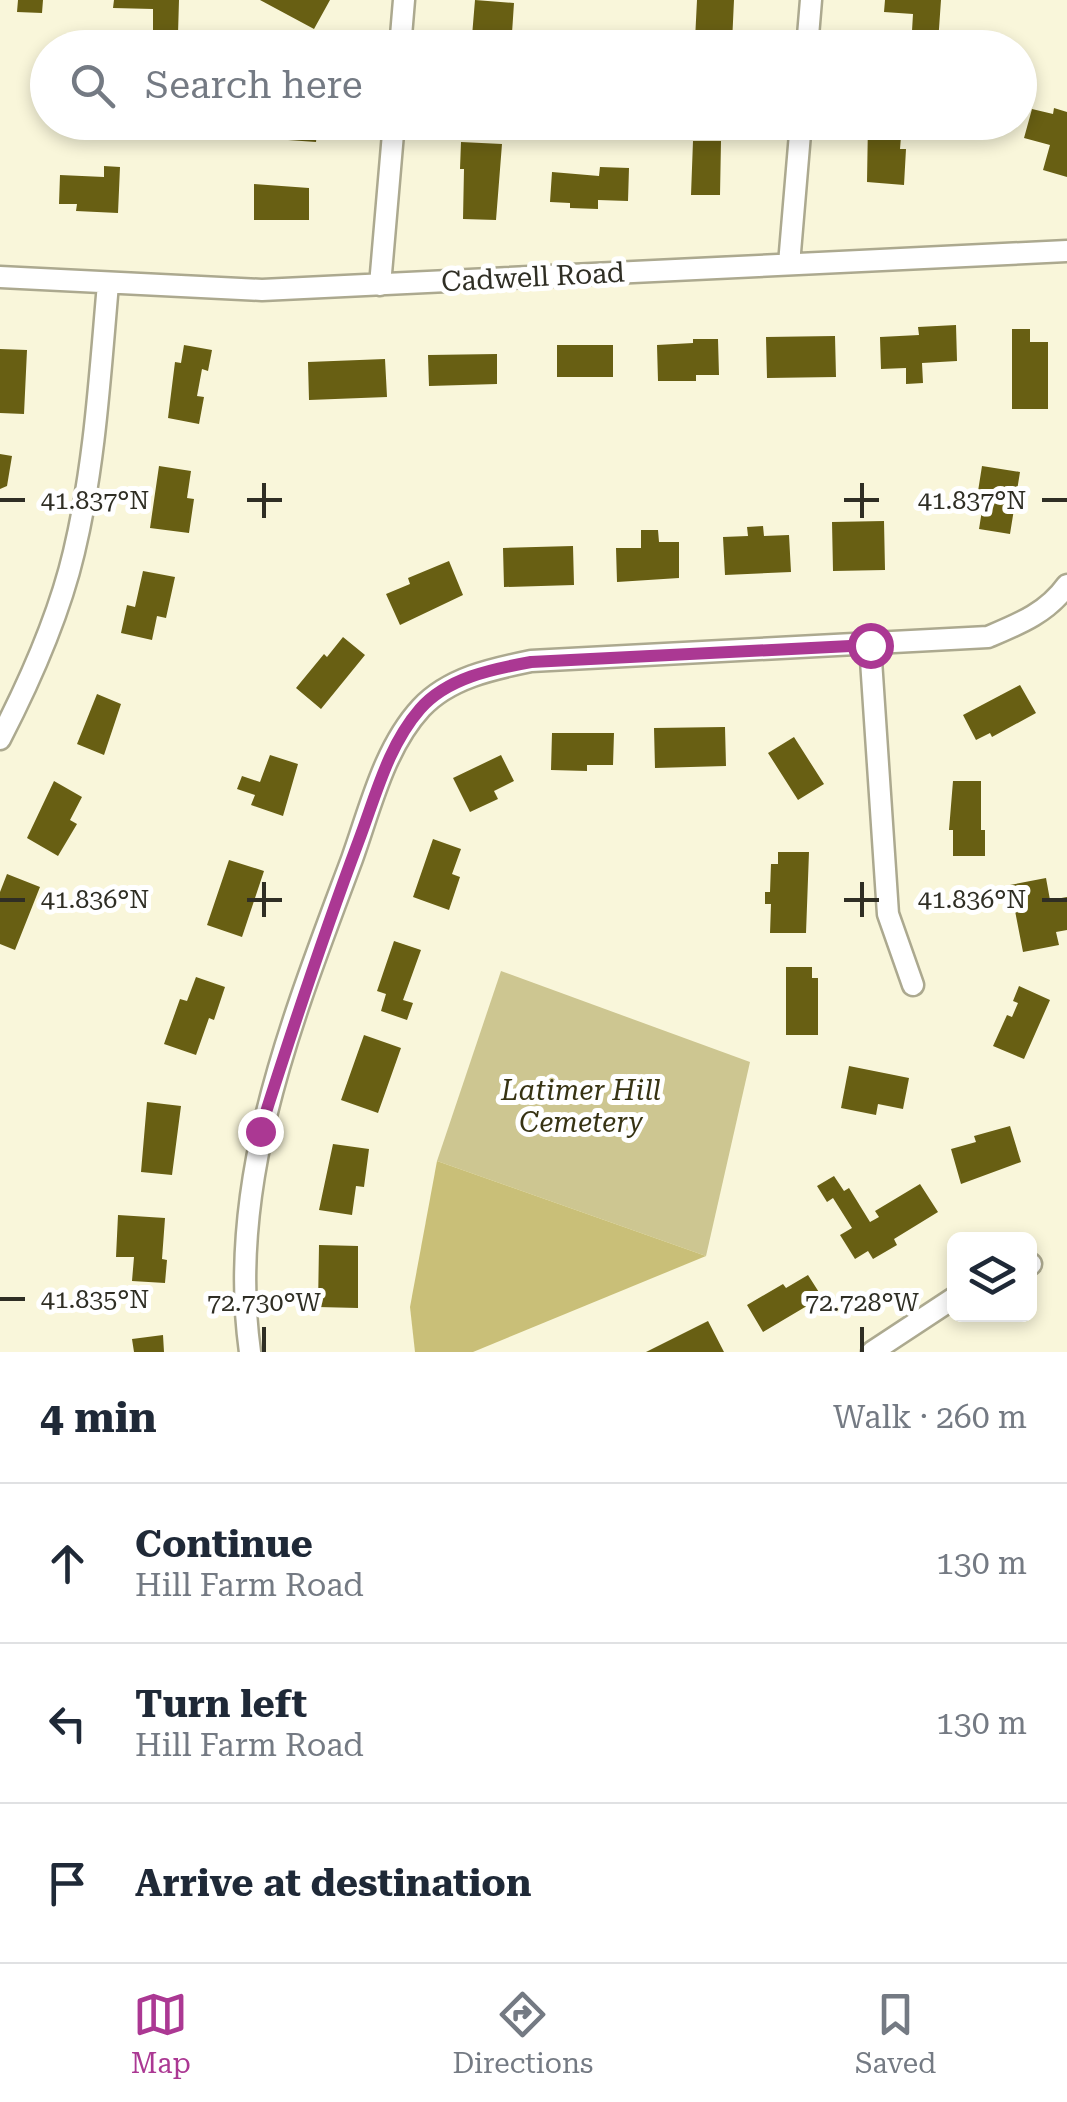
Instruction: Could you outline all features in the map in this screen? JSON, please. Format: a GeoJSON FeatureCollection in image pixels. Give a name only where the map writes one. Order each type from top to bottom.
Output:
{"type":"FeatureCollection","features":[{"type":"Feature","properties":{"kind":"street"},"geometry":{"type":"LineString","coordinates":[[402,30],[404,0]]}},
{"type":"Feature","properties":{"kind":"street"},"geometry":{"type":"LineString","coordinates":[[808,30],[811,0]]}},
{"type":"Feature","properties":{"kind":"street"},"geometry":{"type":"LineString","coordinates":[[380,285],[392,140]]}},
{"type":"Feature","properties":{"kind":"street"},"geometry":{"type":"LineString","coordinates":[[789,264],[799,140]]}},
{"type":"Feature","properties":{"kind":"street","name":"Cadwell Road"},"geometry":{"type":"LineString","coordinates":[[0,277],[262,290],[1067,251]]}},
{"type":"Feature","properties":{"kind":"street"},"geometry":{"type":"LineString","coordinates":[[0,739],[47,633],[74,555],[94,444],[108,284]]}},
{"type":"Feature","properties":{"kind":"street"},"geometry":{"type":"LineString","coordinates":[[250,1352],[245,1317],[244,1232],[260,1131],[315,958],[394,745],[422,706],[454,684],[486,670],[531,662],[988,637],[1027,621],[1057,599],[1067,585]]}},
{"type":"Feature","properties":{"kind":"street"},"geometry":{"type":"LineString","coordinates":[[870,645],[888,914],[913,986]]}},
{"type":"Feature","properties":{"kind":"street"},"geometry":{"type":"LineString","coordinates":[[872,1352],[947,1303]]}},
{"type":"Feature","properties":{"kind":"green space","name":"Latimer Hill Cemetery"},"geometry":{"type":"Polygon","coordinates":[[[501,971],[750,1062],[706,1256],[437,1161],[501,971]]]}},
{"type":"Feature","properties":{"kind":"shaded area"},"geometry":{"type":"Polygon","coordinates":[[[437,1161],[706,1256],[473,1352],[415,1352],[410,1307],[437,1161]]]}},
{"type":"Feature","properties":{"kind":"building"},"geometry":{"type":"Polygon","coordinates":[[[18,0],[43,0],[42,13],[17,12],[18,0]]]}},
{"type":"Feature","properties":{"kind":"building"},"geometry":{"type":"Polygon","coordinates":[[[114,0],[179,0],[178,30],[153,30],[153,9],[113,8],[114,0]]]}},
{"type":"Feature","properties":{"kind":"building"},"geometry":{"type":"Polygon","coordinates":[[[260,0],[330,0],[314,29],[260,0]]]}},
{"type":"Feature","properties":{"kind":"building"},"geometry":{"type":"Polygon","coordinates":[[[475,0],[514,3],[512,30],[472,30],[475,0]]]}},
{"type":"Feature","properties":{"kind":"building"},"geometry":{"type":"Polygon","coordinates":[[[697,0],[734,0],[733,30],[696,30],[697,0]]]}},
{"type":"Feature","properties":{"kind":"building"},"geometry":{"type":"Polygon","coordinates":[[[885,0],[941,0],[939,30],[912,30],[913,14],[884,12],[885,0]]]}},
{"type":"Feature","properties":{"kind":"building"},"geometry":{"type":"Polygon","coordinates":[[[1054,108],[1067,112],[1067,177],[1043,170],[1050,145],[1031,140],[1037,140],[1037,110],[1053,114],[1054,108]]]}},
{"type":"Feature","properties":{"kind":"building"},"geometry":{"type":"Polygon","coordinates":[[[868,140],[901,140],[900,149],[906,149],[904,185],[867,182],[868,140]]]}},
{"type":"Feature","properties":{"kind":"building"},"geometry":{"type":"Polygon","coordinates":[[[693,141],[721,141],[720,195],[691,195],[693,141]]]}},
{"type":"Feature","properties":{"kind":"building"},"geometry":{"type":"Polygon","coordinates":[[[461,142],[502,144],[496,220],[463,219],[461,142]]]}},
{"type":"Feature","properties":{"kind":"building"},"geometry":{"type":"Polygon","coordinates":[[[104,166],[120,167],[118,213],[76,211],[77,204],[59,204],[60,175],[104,177],[104,166]]]}},
{"type":"Feature","properties":{"kind":"building"},"geometry":{"type":"Polygon","coordinates":[[[600,167],[629,168],[628,201],[598,200],[598,209],[570,208],[570,203],[550,202],[552,172],[599,176],[600,167]]]}},
{"type":"Feature","properties":{"kind":"building"},"geometry":{"type":"Polygon","coordinates":[[[254,184],[309,188],[309,220],[254,220],[254,184]]]}},
{"type":"Feature","properties":{"kind":"building"},"geometry":{"type":"Polygon","coordinates":[[[956,325],[957,361],[922,363],[923,383],[906,384],[906,368],[881,369],[880,337],[919,335],[918,327],[956,325]]]}},
{"type":"Feature","properties":{"kind":"building"},"geometry":{"type":"Polygon","coordinates":[[[1012,329],[1030,329],[1030,342],[1048,342],[1048,409],[1012,409],[1012,329]]]}},
{"type":"Feature","properties":{"kind":"building"},"geometry":{"type":"Polygon","coordinates":[[[835,336],[836,377],[767,378],[766,337],[835,336]]]}},
{"type":"Feature","properties":{"kind":"building"},"geometry":{"type":"Polygon","coordinates":[[[693,339],[718,339],[719,375],[696,375],[696,381],[658,381],[657,345],[693,343],[693,339]]]}},
{"type":"Feature","properties":{"kind":"building"},"geometry":{"type":"Polygon","coordinates":[[[184,345],[212,350],[208,371],[202,369],[197,396],[204,397],[199,424],[168,418],[175,362],[181,363],[184,345]]]}},
{"type":"Feature","properties":{"kind":"building"},"geometry":{"type":"Polygon","coordinates":[[[557,345],[613,345],[613,377],[557,377],[557,345]]]}},
{"type":"Feature","properties":{"kind":"building"},"geometry":{"type":"Polygon","coordinates":[[[0,349],[27,350],[24,414],[0,413],[0,349]]]}},
{"type":"Feature","properties":{"kind":"building"},"geometry":{"type":"Polygon","coordinates":[[[497,354],[497,384],[429,386],[428,355],[497,354]]]}},
{"type":"Feature","properties":{"kind":"building"},"geometry":{"type":"Polygon","coordinates":[[[385,359],[387,397],[309,400],[308,362],[385,359]]]}},
{"type":"Feature","properties":{"kind":"building"},"geometry":{"type":"Polygon","coordinates":[[[0,454],[12,456],[7,486],[0,489],[0,454]]]}},
{"type":"Feature","properties":{"kind":"building"},"geometry":{"type":"Polygon","coordinates":[[[159,466],[191,471],[187,498],[194,499],[189,533],[150,528],[159,466]]]}},
{"type":"Feature","properties":{"kind":"building"},"geometry":{"type":"Polygon","coordinates":[[[982,466],[1020,472],[1010,534],[979,529],[983,504],[976,504],[982,466]]]}},
{"type":"Feature","properties":{"kind":"building"},"geometry":{"type":"Polygon","coordinates":[[[884,521],[885,570],[833,571],[832,522],[884,521]]]}},
{"type":"Feature","properties":{"kind":"building"},"geometry":{"type":"Polygon","coordinates":[[[763,526],[764,536],[789,535],[791,572],[725,575],[723,537],[748,536],[747,527],[763,526]]]}},
{"type":"Feature","properties":{"kind":"building"},"geometry":{"type":"Polygon","coordinates":[[[641,530],[658,530],[659,542],[679,542],[679,578],[617,582],[616,548],[641,548],[641,530]]]}},
{"type":"Feature","properties":{"kind":"building"},"geometry":{"type":"Polygon","coordinates":[[[573,546],[574,585],[504,587],[503,548],[573,546]]]}},
{"type":"Feature","properties":{"kind":"building"},"geometry":{"type":"Polygon","coordinates":[[[449,561],[463,595],[400,625],[386,594],[410,584],[408,578],[449,561]]]}},
{"type":"Feature","properties":{"kind":"building"},"geometry":{"type":"Polygon","coordinates":[[[143,571],[175,577],[166,618],[157,616],[152,640],[121,633],[127,605],[135,607],[143,571]]]}},
{"type":"Feature","properties":{"kind":"building"},"geometry":{"type":"Polygon","coordinates":[[[343,637],[365,655],[321,709],[296,688],[343,637]]]}},
{"type":"Feature","properties":{"kind":"building"},"geometry":{"type":"Polygon","coordinates":[[[1020,685],[1036,713],[992,737],[990,733],[976,740],[963,715],[1020,685]]]}},
{"type":"Feature","properties":{"kind":"building"},"geometry":{"type":"Polygon","coordinates":[[[97,694],[121,704],[104,755],[77,744],[97,694]]]}},
{"type":"Feature","properties":{"kind":"building"},"geometry":{"type":"Polygon","coordinates":[[[725,727],[726,766],[655,768],[654,728],[725,727]]]}},
{"type":"Feature","properties":{"kind":"building"},"geometry":{"type":"Polygon","coordinates":[[[552,733],[614,733],[613,765],[587,765],[587,771],[551,770],[552,733]]]}},
{"type":"Feature","properties":{"kind":"building"},"geometry":{"type":"Polygon","coordinates":[[[794,737],[824,784],[798,800],[768,753],[794,737]]]}},
{"type":"Feature","properties":{"kind":"building"},"geometry":{"type":"Polygon","coordinates":[[[270,755],[298,764],[283,816],[251,805],[255,795],[237,789],[242,776],[260,782],[270,755]]]}},
{"type":"Feature","properties":{"kind":"building"},"geometry":{"type":"Polygon","coordinates":[[[501,755],[514,781],[494,791],[498,799],[470,812],[453,778],[501,755]]]}},
{"type":"Feature","properties":{"kind":"building"},"geometry":{"type":"Polygon","coordinates":[[[54,781],[82,797],[70,820],[77,824],[58,856],[27,838],[54,781]]]}},
{"type":"Feature","properties":{"kind":"building"},"geometry":{"type":"Polygon","coordinates":[[[953,781],[981,781],[985,856],[953,856],[953,830],[949,830],[953,781]]]}},
{"type":"Feature","properties":{"kind":"building"},"geometry":{"type":"Polygon","coordinates":[[[433,839],[461,849],[452,874],[460,877],[449,910],[413,897],[433,839]]]}},
{"type":"Feature","properties":{"kind":"building"},"geometry":{"type":"Polygon","coordinates":[[[778,852],[809,852],[806,933],[770,933],[771,904],[765,904],[765,892],[770,892],[771,864],[778,864],[778,852]]]}},
{"type":"Feature","properties":{"kind":"building"},"geometry":{"type":"Polygon","coordinates":[[[229,860],[264,871],[242,937],[207,925],[229,860]]]}},
{"type":"Feature","properties":{"kind":"building"},"geometry":{"type":"Polygon","coordinates":[[[7,874],[40,887],[15,950],[0,944],[0,892],[7,874]]]}},
{"type":"Feature","properties":{"kind":"building"},"geometry":{"type":"Polygon","coordinates":[[[1046,878],[1050,900],[1067,897],[1067,930],[1056,932],[1059,945],[1023,952],[1010,885],[1046,878]]]}},
{"type":"Feature","properties":{"kind":"building"},"geometry":{"type":"Polygon","coordinates":[[[394,941],[421,950],[403,1000],[413,1003],[407,1020],[381,1011],[386,994],[377,991],[394,941]]]}},
{"type":"Feature","properties":{"kind":"building"},"geometry":{"type":"Polygon","coordinates":[[[786,967],[812,967],[812,978],[818,978],[818,1035],[786,1035],[786,967]]]}},
{"type":"Feature","properties":{"kind":"building"},"geometry":{"type":"Polygon","coordinates":[[[196,977],[225,987],[196,1055],[164,1044],[180,999],[187,1001],[196,977]]]}},
{"type":"Feature","properties":{"kind":"building"},"geometry":{"type":"Polygon","coordinates":[[[1019,986],[1050,1000],[1024,1059],[993,1046],[1007,1015],[1012,1017],[1019,986]]]}},
{"type":"Feature","properties":{"kind":"building"},"geometry":{"type":"Polygon","coordinates":[[[364,1035],[401,1048],[378,1113],[341,1100],[364,1035]]]}},
{"type":"Feature","properties":{"kind":"building"},"geometry":{"type":"Polygon","coordinates":[[[849,1066],[909,1078],[903,1109],[878,1104],[876,1115],[841,1108],[849,1066]]]}},
{"type":"Feature","properties":{"kind":"building"},"geometry":{"type":"Polygon","coordinates":[[[147,1102],[181,1106],[172,1175],[141,1172],[147,1102]]]}},
{"type":"Feature","properties":{"kind":"building"},"geometry":{"type":"Polygon","coordinates":[[[1010,1126],[1021,1162],[961,1184],[951,1149],[976,1142],[974,1136],[1010,1126]]]}},
{"type":"Feature","properties":{"kind":"building"},"geometry":{"type":"Polygon","coordinates":[[[333,1144],[369,1149],[364,1187],[356,1186],[352,1215],[319,1210],[333,1144]]]}},
{"type":"Feature","properties":{"kind":"building"},"geometry":{"type":"Polygon","coordinates":[[[834,1176],[844,1191],[849,1188],[870,1222],[879,1217],[875,1211],[920,1184],[938,1212],[894,1239],[897,1245],[873,1259],[868,1251],[855,1259],[840,1235],[852,1228],[833,1198],[827,1202],[817,1186],[834,1176]]]}},
{"type":"Feature","properties":{"kind":"building"},"geometry":{"type":"Polygon","coordinates":[[[118,1215],[165,1218],[165,1283],[132,1281],[134,1257],[116,1257],[118,1215]]]}},
{"type":"Feature","properties":{"kind":"building"},"geometry":{"type":"Polygon","coordinates":[[[319,1245],[358,1246],[358,1308],[318,1307],[319,1245]]]}},
{"type":"Feature","properties":{"kind":"building"},"geometry":{"type":"Polygon","coordinates":[[[808,1275],[822,1297],[763,1332],[747,1305],[808,1275]]]}},
{"type":"Feature","properties":{"kind":"building"},"geometry":{"type":"Polygon","coordinates":[[[708,1321],[724,1352],[646,1352],[708,1321]]]}},
{"type":"Feature","properties":{"kind":"building"},"geometry":{"type":"Polygon","coordinates":[[[163,1335],[164,1352],[134,1352],[132,1339],[163,1335]]]}},
{"type":"Feature","properties":{"kind":"route"},"geometry":{"type":"LineString","coordinates":[[260,1131],[315,958],[394,745],[422,706],[454,684],[486,670],[531,662],[870,645]]}}]}
